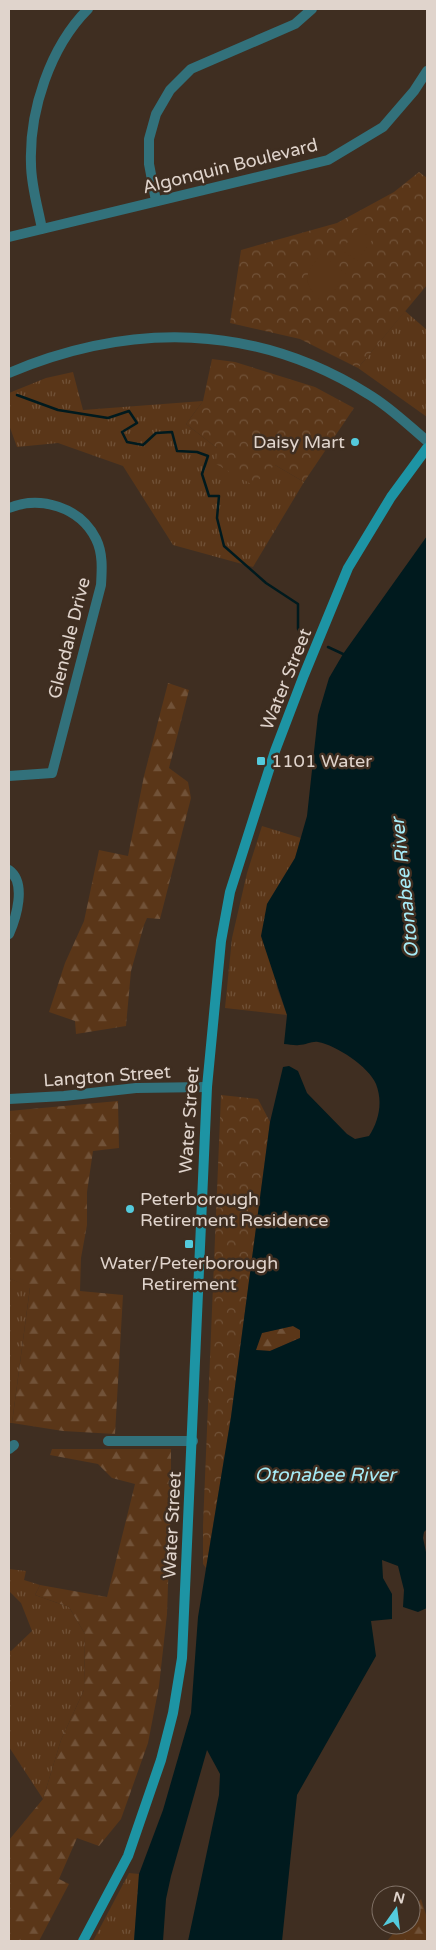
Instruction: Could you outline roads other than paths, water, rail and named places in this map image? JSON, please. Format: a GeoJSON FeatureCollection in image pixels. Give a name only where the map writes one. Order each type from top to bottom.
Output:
{"type":"FeatureCollection","features":[{"type":"Feature","properties":{"kind":"main road","name":"Water Street"},"geometry":{"type":"LineString","coordinates":[[84,1941],[128,1856],[161,1760],[174,1713],[182,1658],[207,1087],[221,941],[230,892],[275,751],[348,568],[391,496],[427,448]]}},
{"type":"Feature","properties":{"kind":"street"},"geometry":{"type":"LineString","coordinates":[[42,229],[31,165],[34,124],[44,84],[57,53],[73,23],[88,9]]}},
{"type":"Feature","properties":{"kind":"street"},"geometry":{"type":"LineString","coordinates":[[156,201],[149,164],[149,139],[156,114],[170,90],[192,69],[295,24],[312,9]]}},
{"type":"Feature","properties":{"kind":"street","name":"Algonquin Boulevard"},"geometry":{"type":"LineString","coordinates":[[9,237],[328,160],[382,127],[414,91],[427,71]]}},
{"type":"Feature","properties":{"kind":"street"},"geometry":{"type":"LineString","coordinates":[[9,373],[78,348],[117,340],[156,337],[233,342],[306,361],[369,394],[406,422],[427,441]]}},
{"type":"Feature","properties":{"kind":"street","name":"Glendale Drive"},"geometry":{"type":"LineString","coordinates":[[9,508],[21,503],[47,503],[73,513],[96,539],[102,560],[101,585],[52,773],[9,776]]}},
{"type":"Feature","properties":{"kind":"street"},"geometry":{"type":"LineString","coordinates":[[9,870],[13,874],[18,892],[16,918],[9,934]]}},
{"type":"Feature","properties":{"kind":"street","name":"Langton Street"},"geometry":{"type":"LineString","coordinates":[[9,1099],[136,1088],[207,1087]]}},
{"type":"Feature","properties":{"kind":"street"},"geometry":{"type":"LineString","coordinates":[[108,1441],[193,1441]]}},
{"type":"Feature","properties":{"kind":"water","name":"Otonabee River"},"geometry":{"type":"Polygon","coordinates":[[[427,536],[427,1529],[424,1532],[423,1538],[427,1557],[427,1608],[418,1612],[403,1607],[404,1590],[398,1566],[382,1560],[383,1578],[392,1594],[392,1619],[371,1621],[376,1656],[297,1795],[282,1941],[188,1941],[219,1795],[220,1774],[207,1750],[171,1876],[166,1899],[163,1941],[134,1941],[139,1874],[163,1810],[191,1713],[198,1617],[231,1417],[270,1122],[283,1067],[289,1066],[298,1071],[307,1093],[347,1134],[355,1139],[369,1136],[379,1111],[376,1084],[367,1071],[351,1058],[334,1047],[318,1042],[297,1045],[284,1044],[287,1015],[261,936],[267,904],[295,858],[307,816],[318,715],[329,678],[343,654],[427,536]],[[293,1326],[262,1333],[256,1350],[270,1351],[300,1338],[300,1330],[293,1326]]]}},
{"type":"Feature","properties":{"kind":"waterway"},"geometry":{"type":"LineString","coordinates":[[17,395],[58,410],[108,418],[129,411],[137,423],[122,432],[127,442],[143,445],[156,433],[172,432],[177,451],[197,452],[208,456],[202,474],[209,496],[219,496],[217,518],[224,546],[266,583],[298,604],[298,629],[305,642]]}},
{"type":"Feature","properties":{"kind":"waterway"},"geometry":{"type":"LineString","coordinates":[[328,647],[343,654]]}},
{"type":"Feature","properties":{"kind":"place","name":"Daisy Mart"},"geometry":{"type":"Point","coordinates":[355,442]}},
{"type":"Feature","properties":{"kind":"place","name":"1101 Water"},"geometry":{"type":"Point","coordinates":[261,761]}},
{"type":"Feature","properties":{"kind":"place","name":"Peterborough Retirement Residence"},"geometry":{"type":"Point","coordinates":[130,1209]}},
{"type":"Feature","properties":{"kind":"place","name":"Water/Peterborough Retirement"},"geometry":{"type":"Point","coordinates":[189,1244]}}]}
